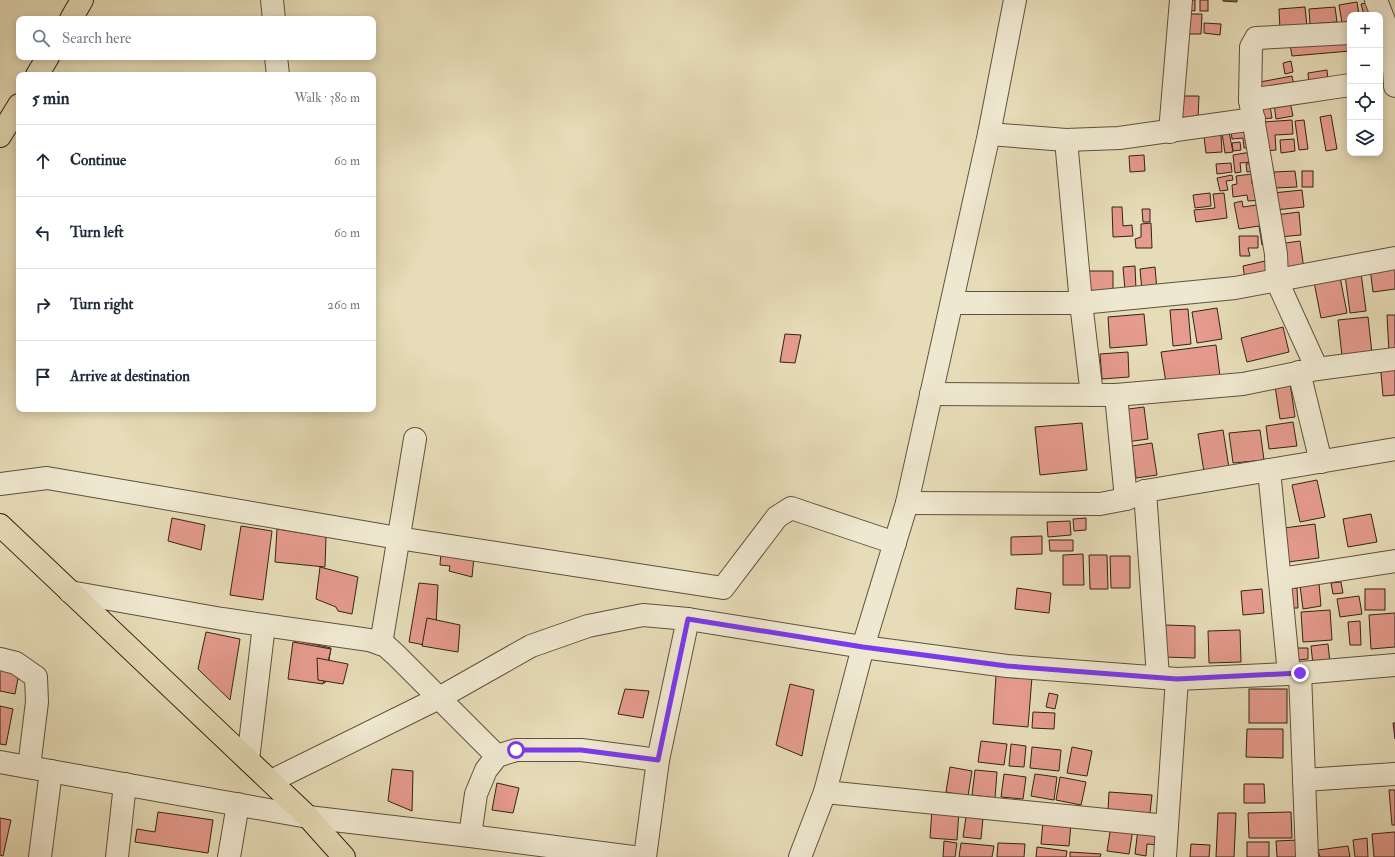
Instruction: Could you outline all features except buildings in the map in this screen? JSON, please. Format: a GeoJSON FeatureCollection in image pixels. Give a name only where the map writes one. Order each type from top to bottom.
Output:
{"type":"FeatureCollection","features":[{"type":"Feature","properties":{"kind":"main road"},"geometry":{"type":"LineString","coordinates":[[73,16],[82,0]]}},
{"type":"Feature","properties":{"kind":"main road"},"geometry":{"type":"LineString","coordinates":[[39,72],[46,60]]}},
{"type":"Feature","properties":{"kind":"main road"},"geometry":{"type":"LineString","coordinates":[[0,136],[16,110]]}},
{"type":"Feature","properties":{"kind":"main road"},"geometry":{"type":"LineString","coordinates":[[0,525],[308,817],[340,855]]}},
{"type":"Feature","properties":{"kind":"street"},"geometry":{"type":"LineString","coordinates":[[272,0],[274,16]]}},
{"type":"Feature","properties":{"kind":"street"},"geometry":{"type":"LineString","coordinates":[[800,857],[825,792],[863,647],[907,503],[989,134],[1015,0]]}},
{"type":"Feature","properties":{"kind":"street"},"geometry":{"type":"LineString","coordinates":[[1170,132],[1182,0]]}},
{"type":"Feature","properties":{"kind":"street"},"geometry":{"type":"LineString","coordinates":[[1376,0],[1384,32],[1393,52],[1395,86]]}},
{"type":"Feature","properties":{"kind":"street"},"geometry":{"type":"LineString","coordinates":[[1321,462],[1308,370],[1277,281],[1276,254],[1252,110],[1251,47],[1256,38],[1347,33]]}},
{"type":"Feature","properties":{"kind":"street"},"geometry":{"type":"LineString","coordinates":[[276,60],[278,72]]}},
{"type":"Feature","properties":{"kind":"street"},"geometry":{"type":"LineString","coordinates":[[1383,80],[1395,78]]}},
{"type":"Feature","properties":{"kind":"street"},"geometry":{"type":"LineString","coordinates":[[989,134],[1066,140],[1119,138],[1170,132],[1347,86]]}},
{"type":"Feature","properties":{"kind":"street"},"geometry":{"type":"LineString","coordinates":[[1066,140],[1081,303],[1092,395]]}},
{"type":"Feature","properties":{"kind":"street"},"geometry":{"type":"LineString","coordinates":[[952,303],[1081,303],[1235,288],[1395,258]]}},
{"type":"Feature","properties":{"kind":"street"},"geometry":{"type":"LineString","coordinates":[[931,394],[1116,395],[1243,384],[1308,370],[1395,359]]}},
{"type":"Feature","properties":{"kind":"street"},"geometry":{"type":"LineString","coordinates":[[1116,395],[1136,495],[1167,678],[1167,826],[1165,857]]}},
{"type":"Feature","properties":{"kind":"street"},"geometry":{"type":"LineString","coordinates":[[381,644],[415,439]]}},
{"type":"Feature","properties":{"kind":"street"},"geometry":{"type":"LineString","coordinates":[[907,503],[1100,504],[1136,495],[1269,470],[1395,449]]}},
{"type":"Feature","properties":{"kind":"street"},"geometry":{"type":"LineString","coordinates":[[1269,470],[1280,579],[1294,673],[1304,780],[1307,857]]}},
{"type":"Feature","properties":{"kind":"street"},"geometry":{"type":"LineString","coordinates":[[0,484],[47,478],[398,538],[723,588],[777,517],[791,508],[895,543]]}},
{"type":"Feature","properties":{"kind":"street"},"geometry":{"type":"LineString","coordinates":[[1280,579],[1395,561]]}},
{"type":"Feature","properties":{"kind":"street"},"geometry":{"type":"LineString","coordinates":[[70,592],[214,618],[369,640],[381,644],[396,654],[497,756]]}},
{"type":"Feature","properties":{"kind":"street"},"geometry":{"type":"LineString","coordinates":[[270,782],[439,698],[531,646],[588,626],[643,615],[688,619],[863,647],[1007,666],[1167,678],[1294,673],[1395,665]]}},
{"type":"Feature","properties":{"kind":"street"},"geometry":{"type":"LineString","coordinates":[[645,857],[658,760],[688,619]]}},
{"type":"Feature","properties":{"kind":"street"},"geometry":{"type":"LineString","coordinates":[[248,760],[264,625]]}},
{"type":"Feature","properties":{"kind":"street"},"geometry":{"type":"LineString","coordinates":[[0,659],[16,663],[36,677],[37,702],[29,767]]}},
{"type":"Feature","properties":{"kind":"street"},"geometry":{"type":"LineString","coordinates":[[470,836],[476,794],[486,770],[497,756],[516,750],[581,750],[658,760]]}},
{"type":"Feature","properties":{"kind":"street"},"geometry":{"type":"LineString","coordinates":[[0,762],[308,817],[470,836],[579,854],[633,857]]}},
{"type":"Feature","properties":{"kind":"street"},"geometry":{"type":"LineString","coordinates":[[40,857],[51,771]]}},
{"type":"Feature","properties":{"kind":"street"},"geometry":{"type":"LineString","coordinates":[[1304,780],[1395,774]]}},
{"type":"Feature","properties":{"kind":"street"},"geometry":{"type":"LineString","coordinates":[[117,857],[125,784]]}},
{"type":"Feature","properties":{"kind":"street"},"geometry":{"type":"LineString","coordinates":[[825,792],[1167,826]]}},
{"type":"Feature","properties":{"kind":"street"},"geometry":{"type":"LineString","coordinates":[[229,857],[238,804]]}},
{"type":"Feature","properties":{"kind":"route"},"geometry":{"type":"LineString","coordinates":[[516,750],[581,750],[658,760],[688,619],[863,647],[1007,666],[1177,679],[1300,673]]}}]}
